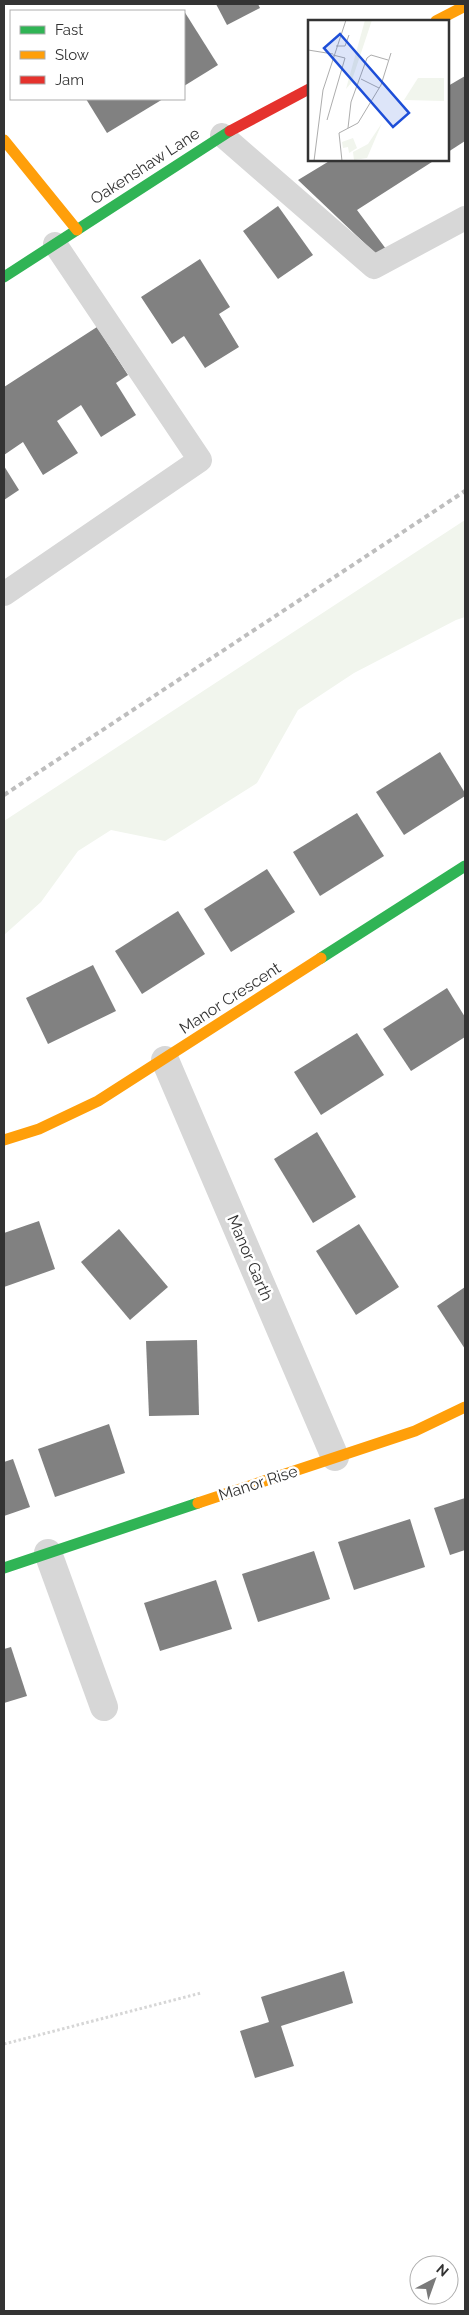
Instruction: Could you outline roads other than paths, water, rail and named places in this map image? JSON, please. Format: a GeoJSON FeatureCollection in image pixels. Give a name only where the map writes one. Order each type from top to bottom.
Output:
{"type":"FeatureCollection","features":[{"type":"Feature","properties":{"kind":"street"},"geometry":{"type":"LineString","coordinates":[[438,20],[465,6]]}},
{"type":"Feature","properties":{"kind":"street","name":"Oakenshaw Lane"},"geometry":{"type":"LineString","coordinates":[[4,277],[222,135],[308,90]]}},
{"type":"Feature","properties":{"kind":"street"},"geometry":{"type":"LineString","coordinates":[[4,140],[77,230]]}},
{"type":"Feature","properties":{"kind":"street","name":"Manor Crescent"},"geometry":{"type":"LineString","coordinates":[[4,1140],[39,1129],[98,1101],[165,1060],[465,866]]}},
{"type":"Feature","properties":{"kind":"street","name":"Manor Garth"},"geometry":{"type":"LineString","coordinates":[[165,1060],[335,1457]]}},
{"type":"Feature","properties":{"kind":"street","name":"Manor Rise"},"geometry":{"type":"LineString","coordinates":[[4,1568],[415,1431],[465,1407]]}},
{"type":"Feature","properties":{"kind":"street"},"geometry":{"type":"LineString","coordinates":[[48,1553],[104,1708]]}},
{"type":"Feature","properties":{"kind":"lane"},"geometry":{"type":"LineString","coordinates":[[222,135],[374,268],[465,218]]}},
{"type":"Feature","properties":{"kind":"lane"},"geometry":{"type":"LineString","coordinates":[[4,594],[200,460],[55,244]]}},
{"type":"Feature","properties":{"kind":"railway"},"geometry":{"type":"LineString","coordinates":[[4,795],[465,491]]}}]}
